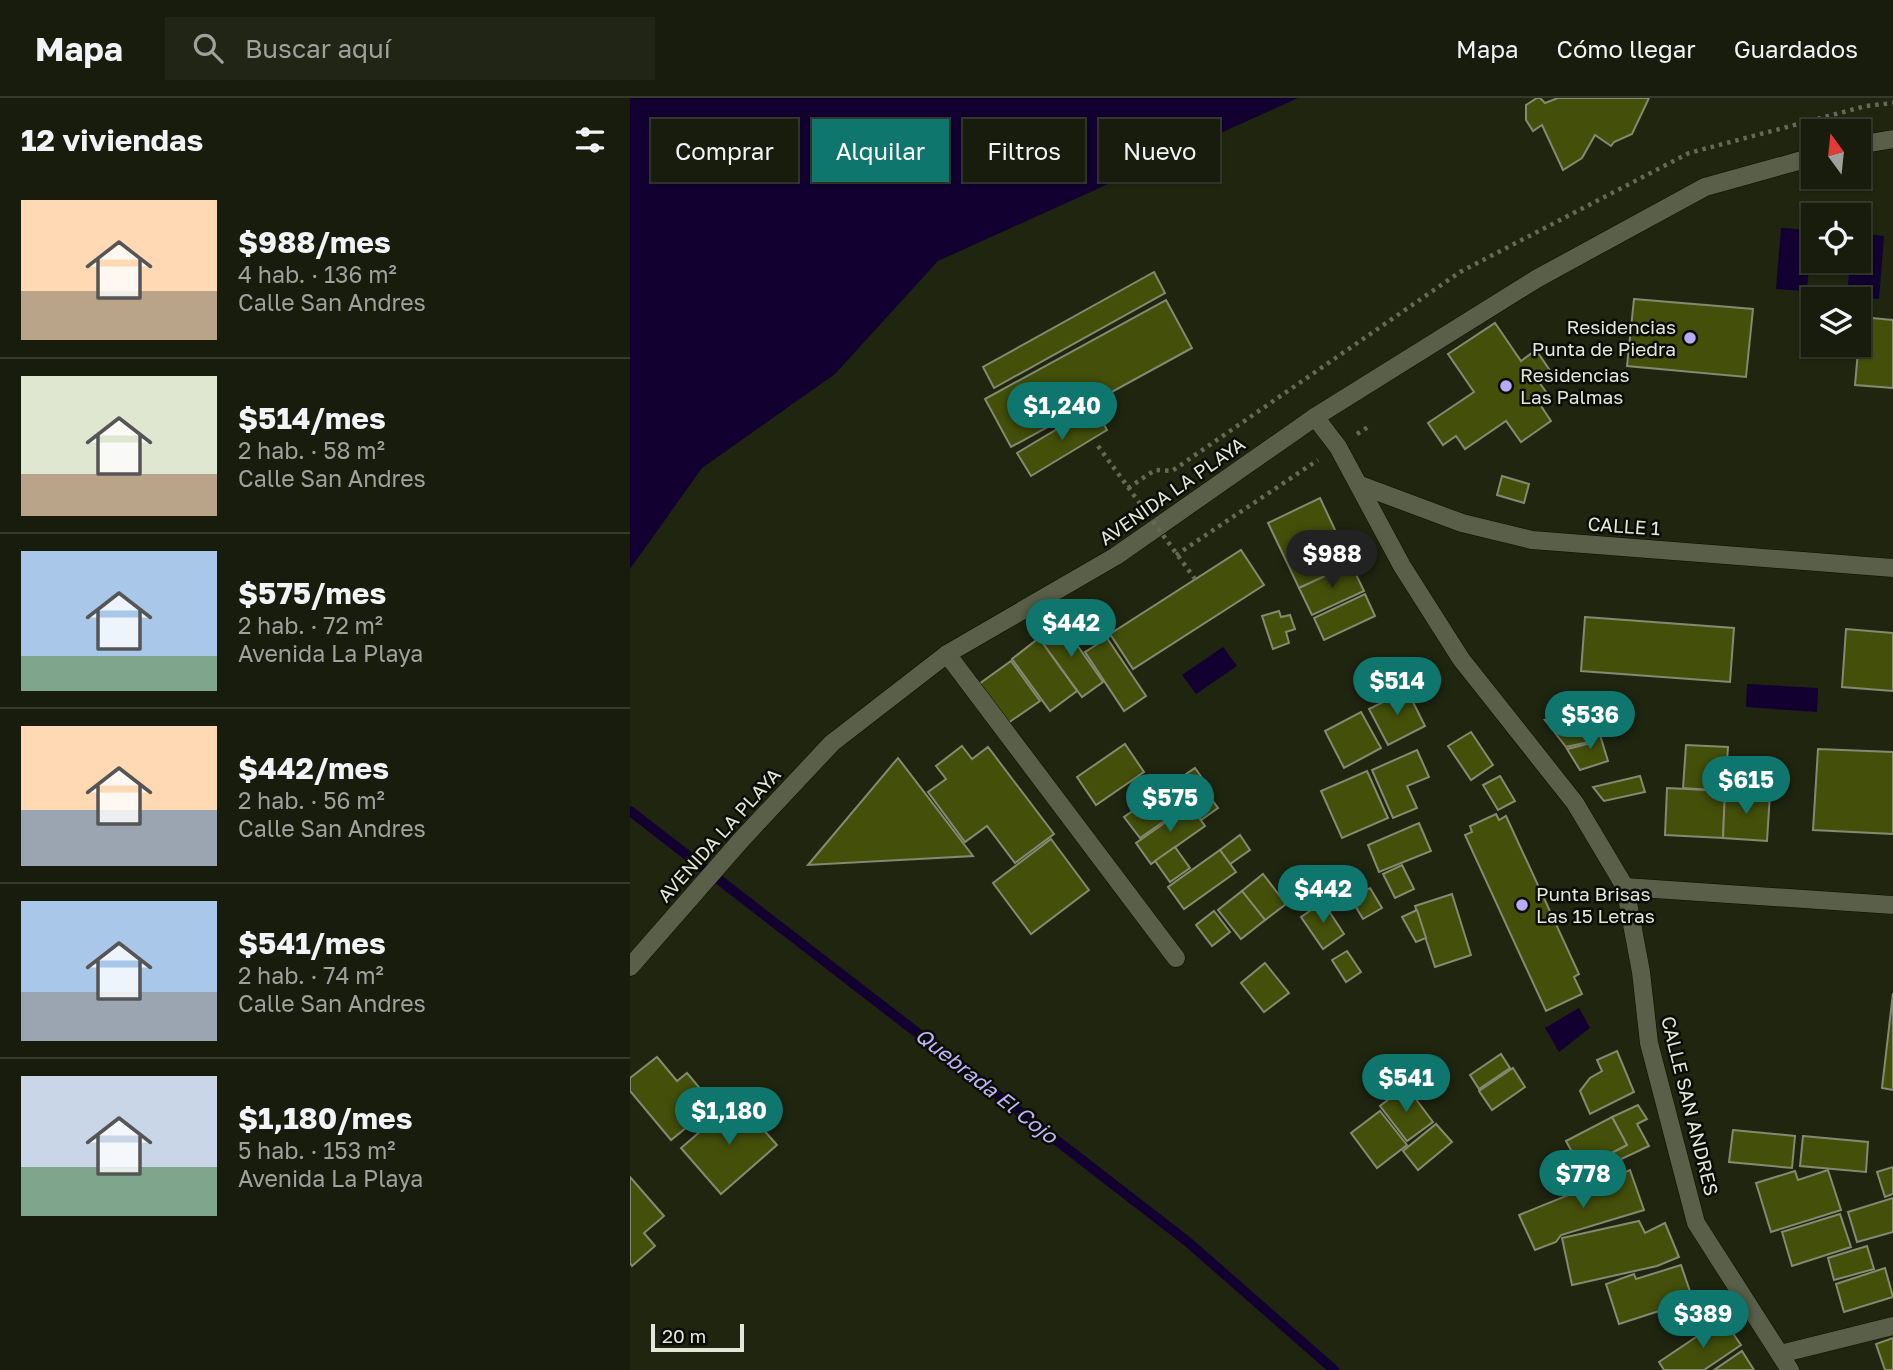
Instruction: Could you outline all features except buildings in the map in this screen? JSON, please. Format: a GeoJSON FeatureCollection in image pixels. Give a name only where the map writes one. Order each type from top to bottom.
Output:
{"type":"FeatureCollection","features":[{"type":"Feature","properties":{"kind":"street"},"geometry":{"type":"LineString","coordinates":[[1871,143],[1893,139]]}},
{"type":"Feature","properties":{"kind":"street","name":"AVENIDA LA PLAYA"},"geometry":{"type":"LineString","coordinates":[[630,967],[742,839],[832,744],[947,654],[1116,556],[1315,417],[1538,278],[1706,187],[1801,160]]}},
{"type":"Feature","properties":{"kind":"street","name":"CALLE SAN ANDRES"},"geometry":{"type":"LineString","coordinates":[[1315,417],[1338,447],[1402,566],[1461,659],[1575,803],[1625,887],[1641,972],[1649,1043],[1696,1223],[1790,1370]]}},
{"type":"Feature","properties":{"kind":"street","name":"CALLE 1"},"geometry":{"type":"LineString","coordinates":[[1360,485],[1461,523],[1532,540],[1893,568]]}},
{"type":"Feature","properties":{"kind":"street"},"geometry":{"type":"LineString","coordinates":[[947,654],[1176,958]]}},
{"type":"Feature","properties":{"kind":"street"},"geometry":{"type":"LineString","coordinates":[[1625,887],[1893,905]]}},
{"type":"Feature","properties":{"kind":"street"},"geometry":{"type":"LineString","coordinates":[[1780,1354],[1893,1326]]}},
{"type":"Feature","properties":{"kind":"path"},"geometry":{"type":"LineString","coordinates":[[1176,555],[1368,427]]}},
{"type":"Feature","properties":{"kind":"path"},"geometry":{"type":"LineString","coordinates":[[1098,446],[1195,579]]}},
{"type":"Feature","properties":{"kind":"path"},"geometry":{"type":"LineString","coordinates":[[1128,488],[1155,470]]}},
{"type":"Feature","properties":{"kind":"shaded area"},"geometry":{"type":"Polygon","coordinates":[[[630,98],[1298,98],[1220,133],[1220,119],[1099,119],[1099,182],[1112,182],[938,261],[835,374],[702,468],[630,569],[630,98]]]}},
{"type":"Feature","properties":{"kind":"shaded area"},"geometry":{"type":"Polygon","coordinates":[[[1781,228],[1801,229],[1801,273],[1808,273],[1807,287],[1801,287],[1801,291],[1776,289],[1781,228]]]}},
{"type":"Feature","properties":{"kind":"shaded area"},"geometry":{"type":"Polygon","coordinates":[[[1871,235],[1884,236],[1879,299],[1871,298],[1871,287],[1848,287],[1849,273],[1871,273],[1871,235]]]}},
{"type":"Feature","properties":{"kind":"shaded area"},"geometry":{"type":"Polygon","coordinates":[[[1223,647],[1237,666],[1196,694],[1182,675],[1223,647]]]}},
{"type":"Feature","properties":{"kind":"shaded area"},"geometry":{"type":"Polygon","coordinates":[[[1747,684],[1818,688],[1817,712],[1746,707],[1747,684]]]}},
{"type":"Feature","properties":{"kind":"shaded area"},"geometry":{"type":"Polygon","coordinates":[[[1579,1008],[1590,1028],[1559,1052],[1545,1028],[1579,1008]]]}},
{"type":"Feature","properties":{"kind":"waterway","name":"Quebrada El Cojo"},"geometry":{"type":"LineString","coordinates":[[630,811],[1188,1242],[1334,1370]]}},
{"type":"Feature","properties":{"kind":"place","name":"Residencias Punta de Piedra"},"geometry":{"type":"Point","coordinates":[1690,338]}},
{"type":"Feature","properties":{"kind":"place","name":"Residencias Las Palmas"},"geometry":{"type":"Point","coordinates":[1506,386]}},
{"type":"Feature","properties":{"kind":"place","name":"Punta Brisas Las 15 Letras"},"geometry":{"type":"Point","coordinates":[1522,905]}}]}
